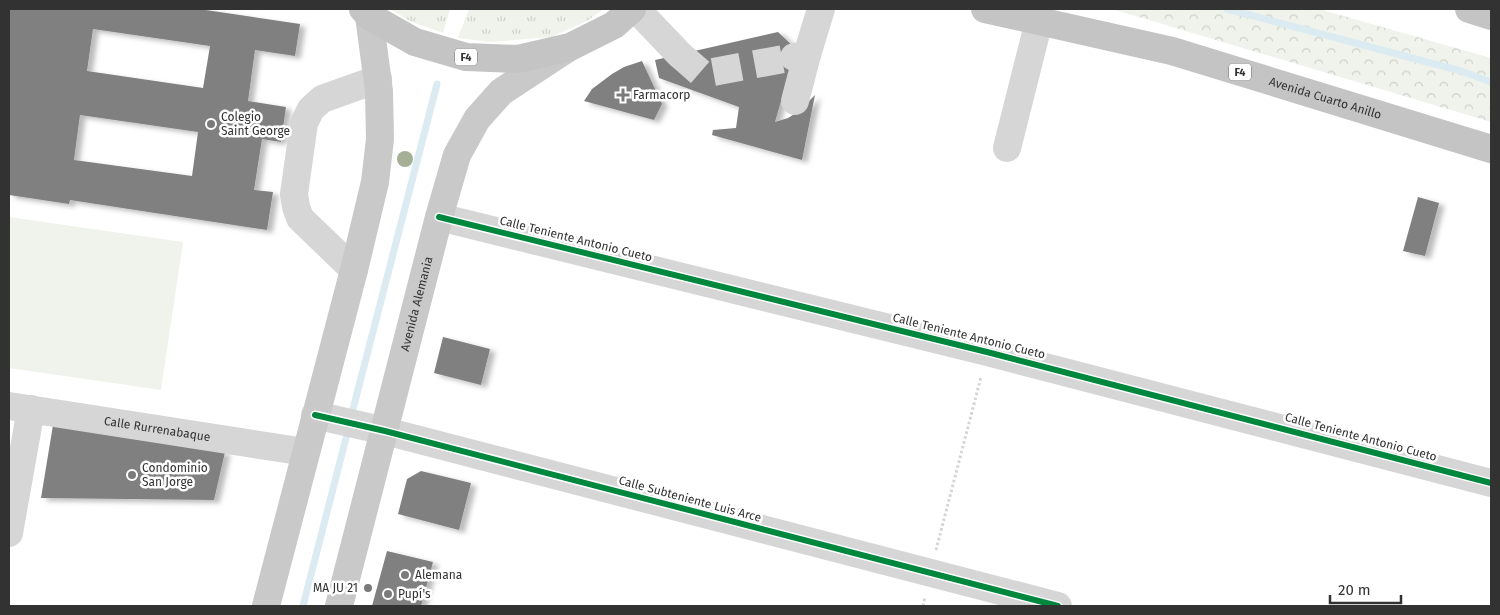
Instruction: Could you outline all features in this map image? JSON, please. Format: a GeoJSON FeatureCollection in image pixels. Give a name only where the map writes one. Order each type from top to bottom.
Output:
{"type":"FeatureCollection","features":[{"type":"Feature","properties":{"kind":"highway","name":"Avenida Cuarto Anillo"},"geometry":{"type":"LineString","coordinates":[[985,9],[1172,51],[1491,149]]}},
{"type":"Feature","properties":{"kind":"highway"},"geometry":{"type":"LineString","coordinates":[[1470,9],[1491,16]]}},
{"type":"Feature","properties":{"kind":"highway","name":"F4"},"geometry":{"type":"LineString","coordinates":[[366,12],[415,42],[466,57],[518,59],[570,47],[634,14]]}},
{"type":"Feature","properties":{"kind":"main road"},"geometry":{"type":"LineString","coordinates":[[266,606],[305,452],[320,417],[375,182],[380,139],[380,99],[366,12]]}},
{"type":"Feature","properties":{"kind":"main road","name":"Avenida Alemania"},"geometry":{"type":"LineString","coordinates":[[339,606],[382,431],[457,155],[477,119],[501,92],[570,47]]}},
{"type":"Feature","properties":{"kind":"street"},"geometry":{"type":"LineString","coordinates":[[795,101],[801,56],[821,9]]}},
{"type":"Feature","properties":{"kind":"street"},"geometry":{"type":"LineString","coordinates":[[634,14],[680,54]]}},
{"type":"Feature","properties":{"kind":"street"},"geometry":{"type":"LineString","coordinates":[[1007,148],[1039,21]]}},
{"type":"Feature","properties":{"kind":"street"},"geometry":{"type":"LineString","coordinates":[[354,270],[300,218],[294,194],[304,124],[311,109],[322,99],[378,79]]}},
{"type":"Feature","properties":{"kind":"street","name":"Calle Teniente Antonio Cueto"},"geometry":{"type":"LineString","coordinates":[[440,217],[987,352],[1491,483]]}},
{"type":"Feature","properties":{"kind":"street"},"geometry":{"type":"LineString","coordinates":[[9,533],[20,408]]}},
{"type":"Feature","properties":{"kind":"street","name":"Calle Rurrenabaque"},"geometry":{"type":"LineString","coordinates":[[20,408],[305,452]]}},
{"type":"Feature","properties":{"kind":"street","name":"Calle Subteniente Luis Arce"},"geometry":{"type":"LineString","coordinates":[[320,417],[382,431],[1058,606]]}},
{"type":"Feature","properties":{"kind":"path"},"geometry":{"type":"LineString","coordinates":[[923,606],[987,352]]}},
{"type":"Feature","properties":{"kind":"green space"},"geometry":{"type":"Polygon","coordinates":[[[390,9],[450,9],[443,33],[410,21],[390,9]]]}},
{"type":"Feature","properties":{"kind":"green space"},"geometry":{"type":"Polygon","coordinates":[[[469,9],[604,9],[587,21],[551,37],[491,42],[458,38],[469,9]]]}},
{"type":"Feature","properties":{"kind":"green space"},"geometry":{"type":"Polygon","coordinates":[[[1112,9],[1319,9],[1491,58],[1491,122],[1112,9]]]}},
{"type":"Feature","properties":{"kind":"green space"},"geometry":{"type":"Polygon","coordinates":[[[9,217],[183,242],[161,390],[9,368],[9,217]]]}},
{"type":"Feature","properties":{"kind":"building","name":"Colegio Saint George"},"geometry":{"type":"Polygon","coordinates":[[[9,9],[199,9],[300,24],[295,56],[255,50],[248,101],[286,107],[281,142],[262,139],[254,190],[273,192],[267,230],[70,200],[69,204],[9,195],[9,9]],[[93,29],[87,71],[203,88],[210,46],[93,29]],[[80,115],[74,160],[192,176],[198,132],[80,115]]]}},
{"type":"Feature","properties":{"kind":"building"},"geometry":{"type":"Polygon","coordinates":[[[778,32],[796,49],[775,122],[788,118],[799,111],[815,95],[802,160],[712,135],[713,130],[736,128],[739,107],[659,78],[655,60],[778,32]]]}},
{"type":"Feature","properties":{"kind":"building","name":"Farmacorp"},"geometry":{"type":"Polygon","coordinates":[[[642,61],[662,104],[654,120],[584,101],[592,89],[612,74],[624,67],[642,61]]]}},
{"type":"Feature","properties":{"kind":"building"},"geometry":{"type":"Polygon","coordinates":[[[1418,197],[1439,203],[1425,256],[1403,251],[1418,197]]]}},
{"type":"Feature","properties":{"kind":"building"},"geometry":{"type":"Polygon","coordinates":[[[443,337],[490,349],[481,385],[434,373],[443,337]]]}},
{"type":"Feature","properties":{"kind":"building","name":"Condominio San Jorge"},"geometry":{"type":"Polygon","coordinates":[[[53,425],[225,452],[214,500],[41,498],[53,425]]]}},
{"type":"Feature","properties":{"kind":"building"},"geometry":{"type":"Polygon","coordinates":[[[421,471],[471,483],[459,530],[398,514],[407,479],[421,471]]]}},
{"type":"Feature","properties":{"kind":"building","name":"Alemana"},"geometry":{"type":"Polygon","coordinates":[[[387,551],[433,562],[421,606],[372,606],[387,551]]]}},
{"type":"Feature","properties":{"kind":"waterway"},"geometry":{"type":"LineString","coordinates":[[1227,9],[1461,71],[1491,82]]}},
{"type":"Feature","properties":{"kind":"waterway"},"geometry":{"type":"LineString","coordinates":[[353,409],[437,84]]}},
{"type":"Feature","properties":{"kind":"waterway"},"geometry":{"type":"LineString","coordinates":[[303,606],[346,438]]}},
{"type":"Feature","properties":{"kind":"tunnel"},"geometry":{"type":"LineString","coordinates":[[679,54],[702,74],[794,57]]}},
{"type":"Feature","properties":{"kind":"cycle path"},"geometry":{"type":"LineString","coordinates":[[439,217],[987,352],[1491,483]]}},
{"type":"Feature","properties":{"kind":"cycle path"},"geometry":{"type":"LineString","coordinates":[[315,415],[385,431],[1058,606]]}},
{"type":"Feature","properties":{"kind":"place","name":"Farmacorp"},"geometry":{"type":"Point","coordinates":[623,95]}},
{"type":"Feature","properties":{"kind":"place","name":"Colegio Saint George"},"geometry":{"type":"Point","coordinates":[211,124]}},
{"type":"Feature","properties":{"kind":"place","name":"Condominio San Jorge"},"geometry":{"type":"Point","coordinates":[132,475]}},
{"type":"Feature","properties":{"kind":"place","name":"Alemana"},"geometry":{"type":"Point","coordinates":[405,575]}},
{"type":"Feature","properties":{"kind":"place","name":"MA JU 21"},"geometry":{"type":"Point","coordinates":[368,588]}},
{"type":"Feature","properties":{"kind":"place","name":"Pupí's"},"geometry":{"type":"Point","coordinates":[388,594]}}]}
